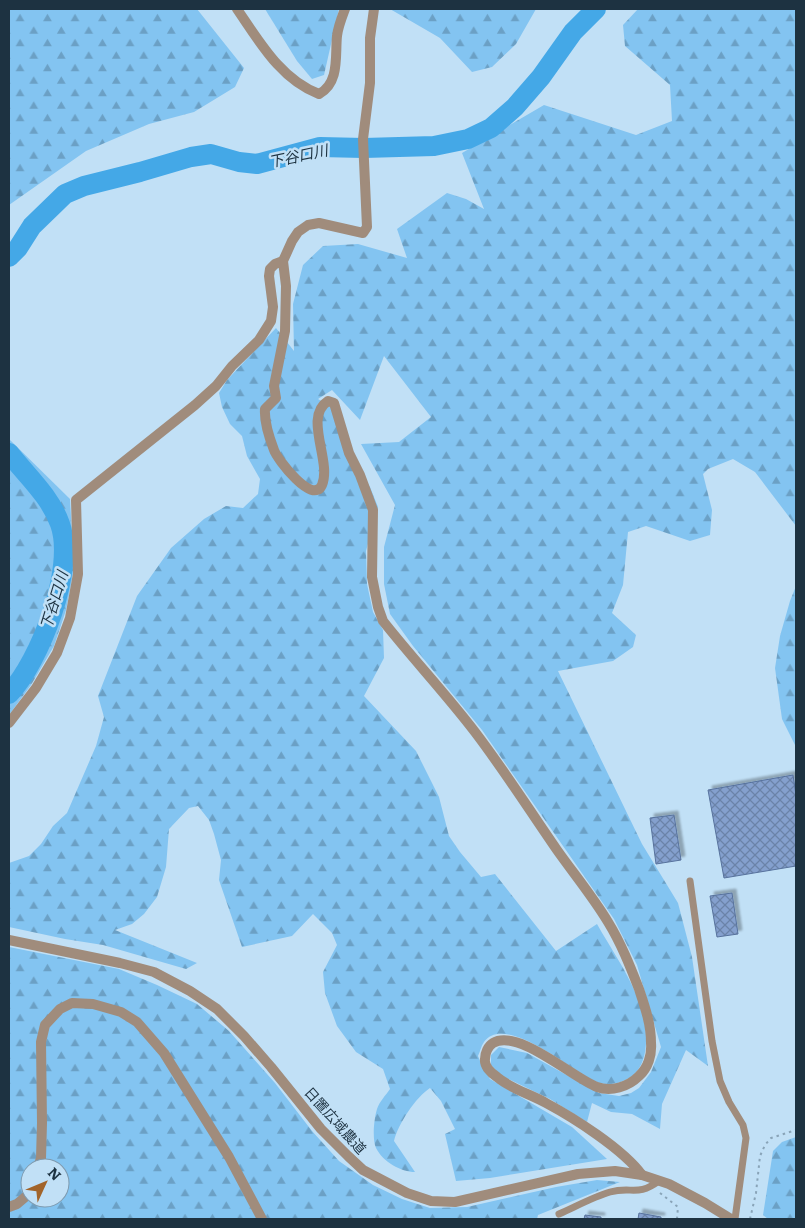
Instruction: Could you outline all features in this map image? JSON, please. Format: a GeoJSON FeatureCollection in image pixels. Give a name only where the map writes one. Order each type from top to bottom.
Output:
{"type":"FeatureCollection","features":[{"type":"Feature","properties":{"kind":"street"},"geometry":{"type":"LineString","coordinates":[[237,9],[265,51],[307,89],[319,94],[325,91],[331,81],[336,61],[337,33],[345,9]]}},
{"type":"Feature","properties":{"kind":"street"},"geometry":{"type":"LineString","coordinates":[[374,9],[370,38],[370,83],[363,139],[367,227],[363,233],[320,223],[308,225],[298,232],[283,261],[286,286],[285,331],[274,386],[276,398],[265,409],[265,418],[274,450],[286,470],[299,482],[312,490],[319,489],[322,486],[324,458],[318,436],[318,419],[324,404],[328,401],[334,403],[372,510],[372,577],[378,608],[383,621],[474,732],[608,922],[627,958],[648,1014],[652,1042],[651,1055],[644,1071],[635,1081],[624,1087],[610,1089],[597,1087],[528,1046],[507,1041],[495,1042],[488,1048],[484,1058],[486,1066],[495,1077],[578,1122],[634,1164],[642,1175]]}},
{"type":"Feature","properties":{"kind":"street"},"geometry":{"type":"LineString","coordinates":[[9,723],[36,688],[57,653],[70,618],[78,574],[76,500],[195,405],[216,386],[232,366],[258,340],[271,321],[273,307],[269,276],[270,269],[274,264],[283,261]]}},
{"type":"Feature","properties":{"kind":"street","name":"日置広域農道"},"geometry":{"type":"LineString","coordinates":[[9,940],[154,972],[190,991],[217,1010],[244,1036],[321,1129],[363,1170],[407,1193],[431,1201],[455,1202],[578,1174],[615,1170],[642,1175],[659,1181],[684,1192],[731,1219]]}},
{"type":"Feature","properties":{"kind":"street"},"geometry":{"type":"LineString","coordinates":[[40,1158],[42,1123],[41,1042],[45,1025],[60,1009],[72,1003],[93,1004],[121,1012],[137,1022],[164,1053],[229,1157],[262,1219]]}},
{"type":"Feature","properties":{"kind":"lane"},"geometry":{"type":"LineString","coordinates":[[690,880],[720,1081],[729,1102],[743,1125],[746,1138],[735,1219]]}},
{"type":"Feature","properties":{"kind":"lane"},"geometry":{"type":"LineString","coordinates":[[558,1214],[610,1192],[621,1190],[634,1192],[649,1189],[659,1181]]}},
{"type":"Feature","properties":{"kind":"path"},"geometry":{"type":"LineString","coordinates":[[750,1219],[756,1193],[760,1156],[765,1145],[771,1138],[796,1130]]}},
{"type":"Feature","properties":{"kind":"path"},"geometry":{"type":"LineString","coordinates":[[659,1181],[660,1193],[678,1207],[678,1219]]}},
{"type":"Feature","properties":{"kind":"green space"},"geometry":{"type":"Polygon","coordinates":[[[9,9],[197,9],[244,68],[235,87],[194,112],[149,124],[86,151],[9,205],[9,9]]]}},
{"type":"Feature","properties":{"kind":"green space"},"geometry":{"type":"Polygon","coordinates":[[[265,9],[339,9],[324,75],[312,79],[297,61],[265,9]]]}},
{"type":"Feature","properties":{"kind":"green space"},"geometry":{"type":"Polygon","coordinates":[[[390,9],[536,9],[516,44],[492,67],[472,72],[440,38],[390,9]]]}},
{"type":"Feature","properties":{"kind":"green space"},"geometry":{"type":"Polygon","coordinates":[[[638,9],[796,9],[796,526],[755,472],[733,459],[708,469],[703,474],[712,510],[710,535],[690,541],[646,526],[628,532],[623,585],[612,613],[636,635],[633,647],[613,661],[558,671],[642,844],[678,903],[692,957],[708,1066],[686,1050],[662,1104],[660,1129],[632,1114],[611,1112],[592,1103],[587,1122],[550,1099],[500,1075],[491,1065],[491,1055],[499,1047],[527,1053],[599,1093],[619,1096],[631,1093],[639,1088],[651,1072],[661,1047],[637,965],[614,919],[482,730],[413,646],[390,614],[384,584],[384,547],[395,505],[361,444],[399,442],[431,417],[384,356],[360,420],[332,390],[318,399],[333,408],[346,451],[370,487],[378,507],[366,551],[367,584],[373,612],[383,630],[384,658],[364,696],[416,751],[439,797],[449,836],[460,852],[481,877],[495,874],[556,951],[597,924],[632,985],[640,1003],[645,1025],[646,1048],[639,1068],[632,1076],[612,1084],[599,1083],[542,1048],[508,1034],[494,1035],[484,1042],[478,1056],[490,1079],[572,1127],[607,1159],[490,1178],[456,1181],[445,1134],[455,1129],[441,1101],[430,1088],[408,1112],[399,1127],[394,1141],[415,1172],[410,1172],[393,1165],[379,1153],[374,1140],[375,1118],[379,1104],[390,1089],[383,1069],[356,1052],[337,1026],[325,993],[323,972],[337,945],[332,933],[313,914],[292,936],[242,947],[219,880],[221,860],[214,834],[209,820],[198,806],[189,808],[169,829],[166,867],[157,897],[144,914],[132,924],[115,930],[197,963],[186,969],[103,945],[9,927],[9,863],[29,856],[41,844],[53,826],[67,813],[96,746],[104,717],[98,696],[137,596],[171,548],[204,519],[226,506],[243,508],[258,494],[260,479],[247,456],[242,436],[230,424],[222,407],[219,393],[227,380],[276,328],[294,351],[293,304],[303,265],[323,246],[358,244],[407,258],[397,229],[447,193],[466,199],[484,209],[462,153],[544,105],[636,135],[672,121],[670,85],[625,46],[623,25],[638,9]]]}},
{"type":"Feature","properties":{"kind":"green space"},"geometry":{"type":"Polygon","coordinates":[[[9,439],[70,499],[74,569],[66,610],[54,646],[31,685],[9,715],[9,439]]]}},
{"type":"Feature","properties":{"kind":"green space"},"geometry":{"type":"Polygon","coordinates":[[[796,586],[796,747],[782,719],[775,668],[780,636],[796,586]]]}},
{"type":"Feature","properties":{"kind":"green space"},"geometry":{"type":"Polygon","coordinates":[[[9,947],[119,969],[197,1004],[229,1031],[275,1083],[312,1131],[339,1161],[373,1185],[402,1199],[430,1208],[467,1207],[597,1180],[620,1182],[538,1215],[537,1219],[9,1219],[9,947]]]}},
{"type":"Feature","properties":{"kind":"green space"},"geometry":{"type":"Polygon","coordinates":[[[796,1137],[796,1219],[768,1219],[763,1215],[773,1151],[782,1142],[796,1137]]]}},
{"type":"Feature","properties":{"kind":"building"},"geometry":{"type":"Polygon","coordinates":[[[793,775],[796,795],[796,866],[724,878],[708,790],[793,775]]]}},
{"type":"Feature","properties":{"kind":"building"},"geometry":{"type":"Polygon","coordinates":[[[674,815],[681,860],[656,864],[650,818],[674,815]]]}},
{"type":"Feature","properties":{"kind":"building"},"geometry":{"type":"Polygon","coordinates":[[[732,893],[738,934],[717,937],[710,896],[732,893]]]}},
{"type":"Feature","properties":{"kind":"building"},"geometry":{"type":"Polygon","coordinates":[[[639,1213],[661,1217],[661,1219],[638,1219],[639,1213]]]}},
{"type":"Feature","properties":{"kind":"building"},"geometry":{"type":"Polygon","coordinates":[[[585,1215],[601,1217],[601,1219],[584,1219],[585,1215]]]}},
{"type":"Feature","properties":{"kind":"waterway","name":"下谷口川"},"geometry":{"type":"LineString","coordinates":[[9,257],[18,248],[32,226],[65,194],[84,186],[191,157],[211,154],[239,162],[257,164],[320,147],[434,146],[468,139],[491,128],[515,107],[541,77],[573,32],[596,9]]}},
{"type":"Feature","properties":{"kind":"waterway","name":"下谷口川"},"geometry":{"type":"LineString","coordinates":[[9,453],[50,504],[60,524],[64,543],[59,588],[52,613],[32,660],[21,679],[9,694]]}}]}
